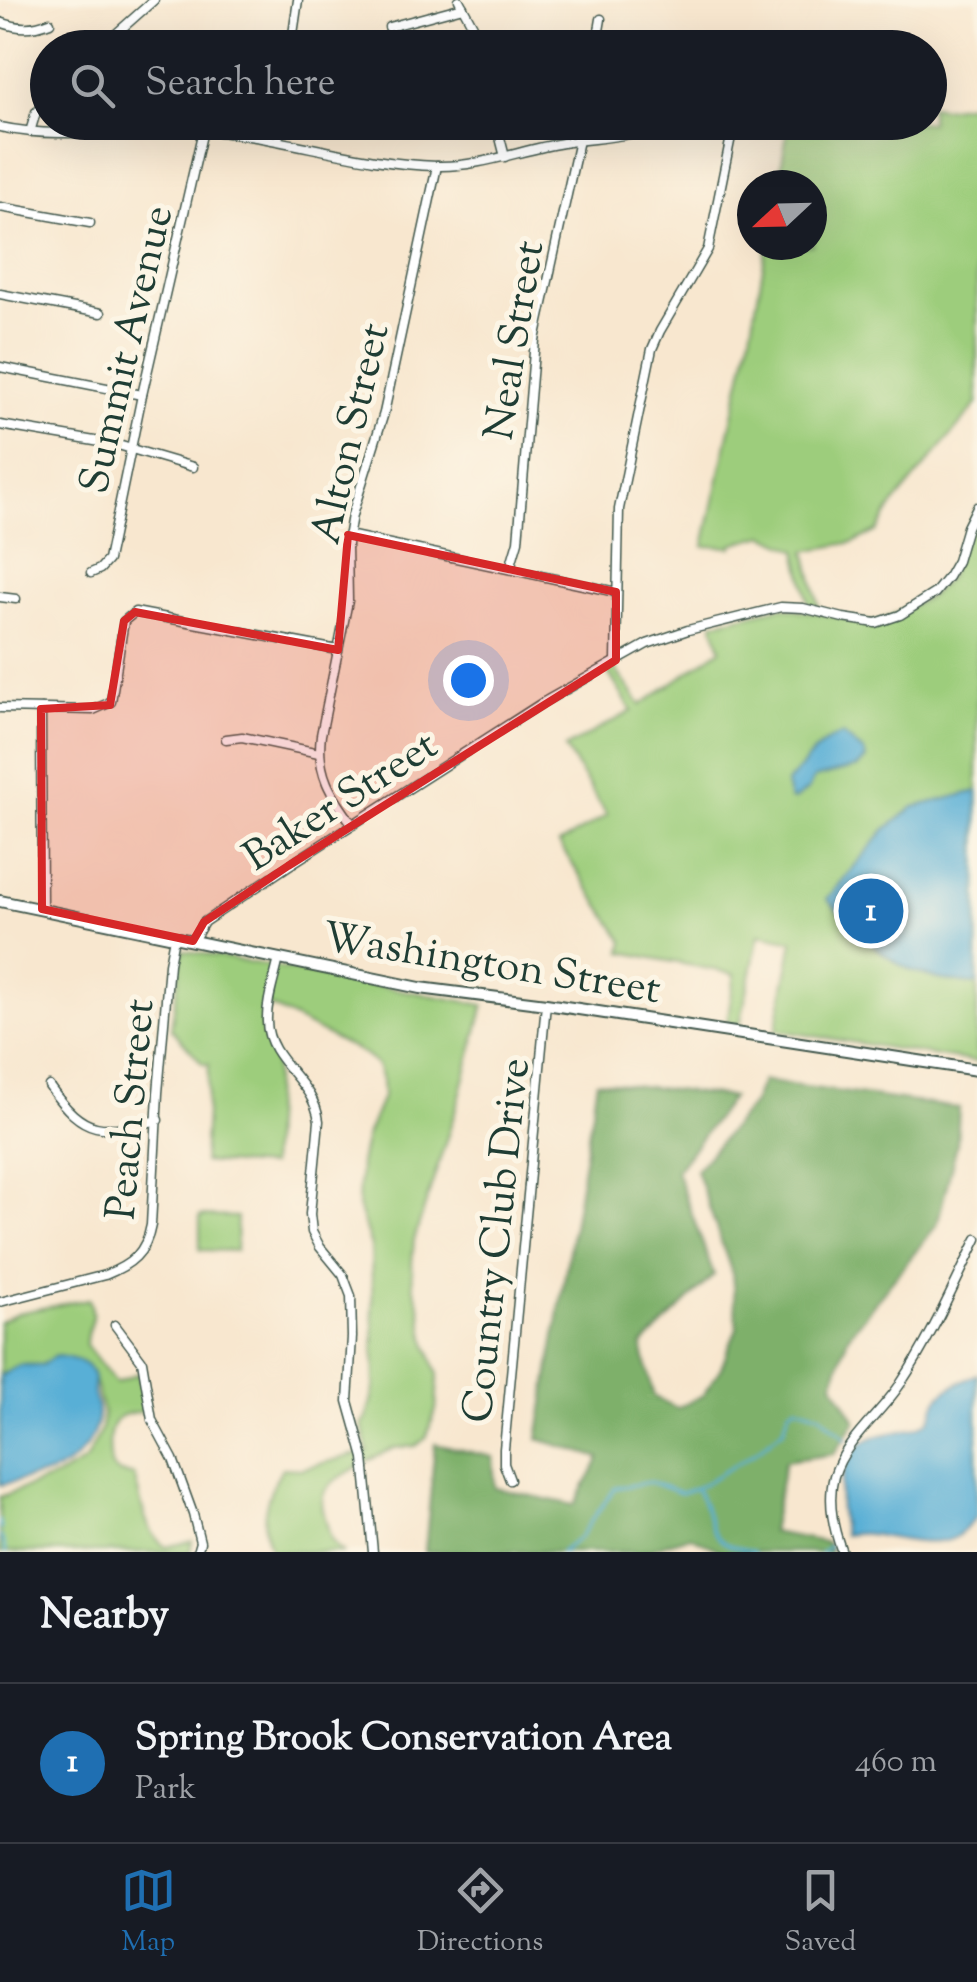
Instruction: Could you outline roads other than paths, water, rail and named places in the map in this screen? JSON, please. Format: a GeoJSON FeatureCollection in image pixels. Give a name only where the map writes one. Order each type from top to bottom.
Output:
{"type":"FeatureCollection","features":[{"type":"Feature","properties":{"kind":"main road","name":"Washington Street"},"geometry":{"type":"LineString","coordinates":[[0,901],[420,988],[977,1070]]}},
{"type":"Feature","properties":{"kind":"street"},"geometry":{"type":"LineString","coordinates":[[120,30],[154,0]]}},
{"type":"Feature","properties":{"kind":"street"},"geometry":{"type":"LineString","coordinates":[[294,30],[298,0]]}},
{"type":"Feature","properties":{"kind":"street"},"geometry":{"type":"LineString","coordinates":[[388,27],[461,3],[474,30]]}},
{"type":"Feature","properties":{"kind":"street"},"geometry":{"type":"LineString","coordinates":[[599,30],[601,19]]}},
{"type":"Feature","properties":{"kind":"street"},"geometry":{"type":"LineString","coordinates":[[0,22],[35,28],[50,22]]}},
{"type":"Feature","properties":{"kind":"street"},"geometry":{"type":"LineString","coordinates":[[0,127],[30,132]]}},
{"type":"Feature","properties":{"kind":"street","name":"Summit Avenue"},"geometry":{"type":"LineString","coordinates":[[91,573],[108,560],[201,140]]}},
{"type":"Feature","properties":{"kind":"street"},"geometry":{"type":"LineString","coordinates":[[271,140],[437,166],[469,165],[579,140]]}},
{"type":"Feature","properties":{"kind":"street"},"geometry":{"type":"LineString","coordinates":[[500,140],[504,157]]}},
{"type":"Feature","properties":{"kind":"street","name":"Neal Street"},"geometry":{"type":"LineString","coordinates":[[510,568],[518,541],[538,326],[579,140]]}},
{"type":"Feature","properties":{"kind":"street"},"geometry":{"type":"LineString","coordinates":[[616,660],[619,509],[652,348],[708,249],[730,140]]}},
{"type":"Feature","properties":{"kind":"street","name":"Alton Street"},"geometry":{"type":"LineString","coordinates":[[319,753],[348,601],[348,535],[352,515],[384,413],[437,166]]}},
{"type":"Feature","properties":{"kind":"street"},"geometry":{"type":"LineString","coordinates":[[0,207],[90,222]]}},
{"type":"Feature","properties":{"kind":"street"},"geometry":{"type":"LineString","coordinates":[[0,294],[101,313]]}},
{"type":"Feature","properties":{"kind":"street"},"geometry":{"type":"LineString","coordinates":[[0,367],[142,395]]}},
{"type":"Feature","properties":{"kind":"street"},"geometry":{"type":"LineString","coordinates":[[0,425],[132,449],[194,467]]}},
{"type":"Feature","properties":{"kind":"street","name":"Baker Street"},"geometry":{"type":"LineString","coordinates":[[192,941],[204,922],[528,712],[616,660],[673,634],[781,608],[803,608],[876,623],[893,618],[942,586],[954,569],[977,508]]}},
{"type":"Feature","properties":{"kind":"street"},"geometry":{"type":"LineString","coordinates":[[348,535],[616,592]]}},
{"type":"Feature","properties":{"kind":"street"},"geometry":{"type":"LineString","coordinates":[[0,597],[16,600]]}},
{"type":"Feature","properties":{"kind":"street"},"geometry":{"type":"LineString","coordinates":[[0,708],[93,710],[110,702],[124,621],[135,612],[338,650]]}},
{"type":"Feature","properties":{"kind":"street"},"geometry":{"type":"LineString","coordinates":[[41,709],[42,909]]}},
{"type":"Feature","properties":{"kind":"street"},"geometry":{"type":"LineString","coordinates":[[226,739],[242,737],[319,753],[323,779],[352,825]]}},
{"type":"Feature","properties":{"kind":"street","name":"Peach Street"},"geometry":{"type":"LineString","coordinates":[[0,1302],[105,1276],[137,1257],[147,1242],[174,937]]}},
{"type":"Feature","properties":{"kind":"street"},"geometry":{"type":"LineString","coordinates":[[279,958],[266,1027],[274,1048],[309,1090],[318,1111],[312,1232],[343,1275],[350,1296],[348,1400],[364,1458],[374,1552]]}},
{"type":"Feature","properties":{"kind":"street","name":"Country Club Drive"},"geometry":{"type":"LineString","coordinates":[[510,1480],[504,1449],[546,1004]]}},
{"type":"Feature","properties":{"kind":"street"},"geometry":{"type":"LineString","coordinates":[[49,1086],[62,1105],[80,1120],[99,1128],[122,1128],[158,1120]]}},
{"type":"Feature","properties":{"kind":"street"},"geometry":{"type":"LineString","coordinates":[[842,1552],[834,1528],[832,1502],[833,1480],[841,1459],[905,1377],[977,1239]]}},
{"type":"Feature","properties":{"kind":"street"},"geometry":{"type":"LineString","coordinates":[[115,1325],[142,1361],[152,1420],[173,1460],[193,1514],[200,1542],[198,1552]]}},
{"type":"Feature","properties":{"kind":"water"},"geometry":{"type":"Polygon","coordinates":[[[843,735],[864,752],[866,759],[858,767],[814,778],[808,790],[790,799],[786,785],[790,779],[820,747],[843,735]]]}},
{"type":"Feature","properties":{"kind":"water"},"geometry":{"type":"Polygon","coordinates":[[[977,791],[977,984],[909,969],[876,948],[827,899],[885,830],[914,807],[977,791]]]}},
{"type":"Feature","properties":{"kind":"water"},"geometry":{"type":"Polygon","coordinates":[[[59,1356],[82,1363],[92,1373],[98,1411],[93,1434],[68,1464],[44,1475],[0,1485],[0,1376],[19,1365],[42,1365],[59,1356]]]}},
{"type":"Feature","properties":{"kind":"water"},"geometry":{"type":"Polygon","coordinates":[[[977,1374],[977,1516],[960,1534],[945,1541],[844,1535],[840,1494],[851,1455],[872,1438],[928,1422],[941,1395],[977,1374]]]}},
{"type":"Feature","properties":{"kind":"waterway"},"geometry":{"type":"LineString","coordinates":[[561,1552],[579,1538],[615,1488],[650,1482],[681,1493],[702,1485],[784,1429],[789,1411],[796,1406],[820,1414],[847,1440]]}},
{"type":"Feature","properties":{"kind":"waterway"},"geometry":{"type":"LineString","coordinates":[[695,1489],[721,1540],[754,1552]]}},
{"type":"Feature","properties":{"kind":"waterway"},"geometry":{"type":"LineString","coordinates":[[0,1521],[1,1529]]}},
{"type":"Feature","properties":{"kind":"waterway"},"geometry":{"type":"LineString","coordinates":[[1,1536],[6,1552]]}},
{"type":"Feature","properties":{"kind":"waterway"},"geometry":{"type":"LineString","coordinates":[[821,1552],[831,1545]]}},
{"type":"Feature","properties":{"kind":"place","name":"Spring Brook Conservation Area"},"geometry":{"type":"Point","coordinates":[871,911]}}]}
